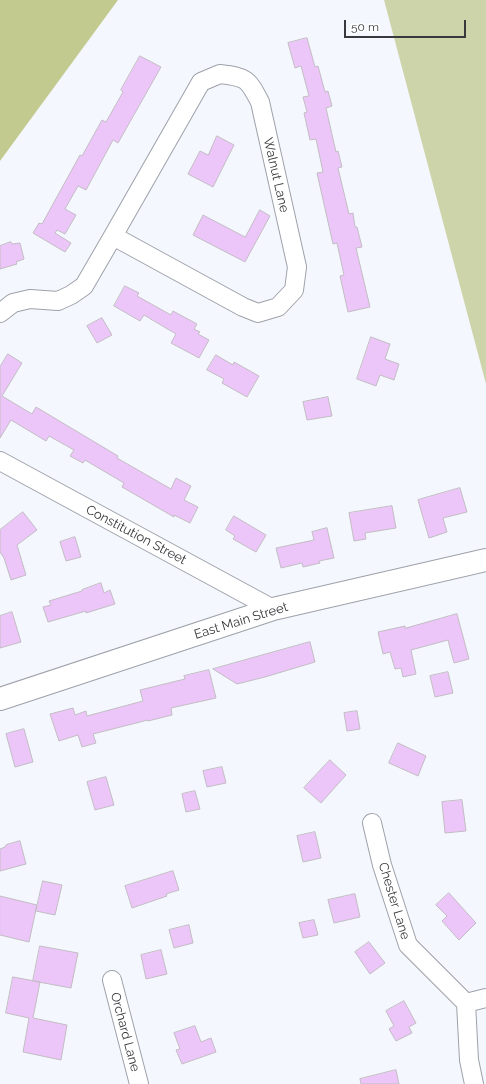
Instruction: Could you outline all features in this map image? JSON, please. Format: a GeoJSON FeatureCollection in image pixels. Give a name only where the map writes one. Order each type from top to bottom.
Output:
{"type":"FeatureCollection","features":[{"type":"Feature","properties":{"kind":"main road","name":"East Main Street"},"geometry":{"type":"LineString","coordinates":[[0,699],[273,609],[486,560]]}},
{"type":"Feature","properties":{"kind":"street","name":"Walnut Lane"},"geometry":{"type":"LineString","coordinates":[[0,313],[13,303],[30,299],[58,301],[71,296],[84,286],[201,82],[220,74],[239,76],[250,84],[260,102],[296,267],[294,290],[278,307],[258,313],[243,307],[113,236]]}},
{"type":"Feature","properties":{"kind":"street","name":"Constitution Street"},"geometry":{"type":"LineString","coordinates":[[0,461],[273,609]]}},
{"type":"Feature","properties":{"kind":"street","name":"Chester Lane"},"geometry":{"type":"LineString","coordinates":[[372,823],[382,865],[408,945],[466,1003]]}},
{"type":"Feature","properties":{"kind":"street","name":"Orchard Lane"},"geometry":{"type":"LineString","coordinates":[[112,980],[139,1084]]}},
{"type":"Feature","properties":{"kind":"street"},"geometry":{"type":"LineString","coordinates":[[474,1084],[469,1060],[466,1003],[486,998]]}},
{"type":"Feature","properties":{"kind":"green space"},"geometry":{"type":"Polygon","coordinates":[[[0,0],[118,0],[0,161],[0,0]]]}},
{"type":"Feature","properties":{"kind":"green space"},"geometry":{"type":"Polygon","coordinates":[[[384,0],[486,0],[486,384],[384,0]]]}},
{"type":"Feature","properties":{"kind":"building"},"geometry":{"type":"Polygon","coordinates":[[[307,38],[315,67],[318,66],[325,92],[328,91],[332,106],[326,108],[336,152],[338,151],[342,167],[338,168],[349,214],[353,213],[355,227],[357,227],[362,247],[356,248],[370,307],[348,312],[340,276],[344,275],[337,243],[333,244],[317,173],[323,172],[316,139],[310,140],[304,113],[307,112],[303,97],[309,96],[301,66],[295,68],[288,43],[307,38]]]}},
{"type":"Feature","properties":{"kind":"building"},"geometry":{"type":"Polygon","coordinates":[[[140,56],[161,67],[118,143],[113,140],[86,190],[78,186],[65,209],[76,215],[65,234],[57,230],[55,233],[71,243],[65,252],[33,233],[39,223],[42,224],[80,155],[82,156],[102,120],[106,122],[123,92],[121,90],[140,56]]]}},
{"type":"Feature","properties":{"kind":"building"},"geometry":{"type":"Polygon","coordinates":[[[217,136],[234,145],[213,187],[188,174],[200,151],[208,155],[217,136]]]}},
{"type":"Feature","properties":{"kind":"building"},"geometry":{"type":"Polygon","coordinates":[[[260,210],[270,216],[245,262],[193,235],[203,215],[245,237],[260,210]]]}},
{"type":"Feature","properties":{"kind":"building"},"geometry":{"type":"Polygon","coordinates":[[[11,242],[12,244],[20,243],[24,259],[16,262],[17,264],[0,269],[0,246],[11,242]]]}},
{"type":"Feature","properties":{"kind":"building"},"geometry":{"type":"Polygon","coordinates":[[[125,286],[139,293],[137,296],[171,315],[173,311],[197,324],[194,329],[200,332],[198,334],[209,340],[199,358],[171,343],[176,334],[144,315],[140,321],[114,306],[125,286]]]}},
{"type":"Feature","properties":{"kind":"building"},"geometry":{"type":"Polygon","coordinates":[[[102,318],[112,335],[97,343],[87,326],[102,318]]]}},
{"type":"Feature","properties":{"kind":"building"},"geometry":{"type":"Polygon","coordinates":[[[371,337],[390,344],[385,359],[399,364],[394,380],[380,375],[376,386],[357,379],[371,337]]]}},
{"type":"Feature","properties":{"kind":"building"},"geometry":{"type":"Polygon","coordinates":[[[8,354],[22,363],[2,396],[32,414],[36,407],[118,456],[117,458],[171,489],[176,478],[191,486],[184,500],[198,507],[190,523],[174,515],[174,517],[122,487],[124,483],[85,460],[83,463],[70,456],[74,450],[49,436],[46,441],[11,420],[0,438],[0,367],[8,354]]]}},
{"type":"Feature","properties":{"kind":"building"},"geometry":{"type":"Polygon","coordinates":[[[216,355],[233,365],[234,362],[259,376],[247,397],[222,383],[224,379],[207,370],[216,355]]]}},
{"type":"Feature","properties":{"kind":"building"},"geometry":{"type":"Polygon","coordinates":[[[328,397],[332,416],[307,420],[303,402],[328,397]]]}},
{"type":"Feature","properties":{"kind":"building"},"geometry":{"type":"Polygon","coordinates":[[[460,488],[467,512],[443,518],[447,532],[429,538],[418,500],[460,488]]]}},
{"type":"Feature","properties":{"kind":"building"},"geometry":{"type":"Polygon","coordinates":[[[392,506],[396,528],[365,533],[366,539],[354,541],[349,513],[392,506]]]}},
{"type":"Feature","properties":{"kind":"building"},"geometry":{"type":"Polygon","coordinates":[[[23,512],[37,530],[17,545],[26,575],[11,580],[4,558],[0,552],[0,530],[23,512]]]}},
{"type":"Feature","properties":{"kind":"building"},"geometry":{"type":"Polygon","coordinates":[[[234,516],[266,535],[256,552],[233,539],[235,536],[226,530],[234,516]]]}},
{"type":"Feature","properties":{"kind":"building"},"geometry":{"type":"Polygon","coordinates":[[[327,528],[334,558],[319,561],[320,563],[303,567],[302,563],[281,568],[276,548],[314,540],[312,532],[327,528]]]}},
{"type":"Feature","properties":{"kind":"building"},"geometry":{"type":"Polygon","coordinates":[[[75,537],[81,557],[66,561],[60,542],[75,537]]]}},
{"type":"Feature","properties":{"kind":"building"},"geometry":{"type":"Polygon","coordinates":[[[101,583],[104,593],[110,590],[115,604],[48,622],[43,607],[51,605],[49,601],[82,591],[101,583]]]}},
{"type":"Feature","properties":{"kind":"building"},"geometry":{"type":"Polygon","coordinates":[[[12,612],[21,642],[0,648],[0,616],[12,612]]]}},
{"type":"Feature","properties":{"kind":"building"},"geometry":{"type":"Polygon","coordinates":[[[457,614],[469,659],[454,663],[448,640],[411,650],[416,674],[403,677],[401,668],[395,669],[390,652],[383,654],[378,632],[405,626],[405,628],[457,614]]]}},
{"type":"Feature","properties":{"kind":"building"},"geometry":{"type":"Polygon","coordinates":[[[310,642],[315,662],[265,677],[237,684],[213,669],[310,642]]]}},
{"type":"Feature","properties":{"kind":"building"},"geometry":{"type":"Polygon","coordinates":[[[209,670],[216,698],[171,708],[172,715],[93,734],[96,743],[82,747],[78,735],[59,741],[50,714],[73,708],[75,715],[86,711],[87,716],[143,701],[140,690],[185,679],[184,676],[209,670]]]}},
{"type":"Feature","properties":{"kind":"building"},"geometry":{"type":"Polygon","coordinates":[[[448,672],[453,693],[435,697],[430,676],[448,672]]]}},
{"type":"Feature","properties":{"kind":"building"},"geometry":{"type":"Polygon","coordinates":[[[357,711],[360,729],[347,731],[344,713],[357,711]]]}},
{"type":"Feature","properties":{"kind":"building"},"geometry":{"type":"Polygon","coordinates":[[[24,729],[33,762],[15,767],[6,734],[24,729]]]}},
{"type":"Feature","properties":{"kind":"building"},"geometry":{"type":"Polygon","coordinates":[[[398,743],[426,756],[418,776],[389,763],[398,743]]]}},
{"type":"Feature","properties":{"kind":"building"},"geometry":{"type":"Polygon","coordinates":[[[330,760],[346,775],[321,803],[304,788],[330,760]]]}},
{"type":"Feature","properties":{"kind":"building"},"geometry":{"type":"Polygon","coordinates":[[[222,767],[226,783],[207,787],[203,771],[222,767]]]}},
{"type":"Feature","properties":{"kind":"building"},"geometry":{"type":"Polygon","coordinates":[[[106,777],[114,805],[95,810],[87,782],[106,777]]]}},
{"type":"Feature","properties":{"kind":"building"},"geometry":{"type":"Polygon","coordinates":[[[195,791],[200,809],[186,812],[182,794],[195,791]]]}},
{"type":"Feature","properties":{"kind":"building"},"geometry":{"type":"Polygon","coordinates":[[[462,800],[466,831],[445,833],[442,802],[462,800]]]}},
{"type":"Feature","properties":{"kind":"building"},"geometry":{"type":"Polygon","coordinates":[[[315,832],[321,858],[303,862],[297,836],[315,832]]]}},
{"type":"Feature","properties":{"kind":"building"},"geometry":{"type":"Polygon","coordinates":[[[20,841],[26,864],[0,871],[0,849],[6,845],[20,841]]]}},
{"type":"Feature","properties":{"kind":"building"},"geometry":{"type":"Polygon","coordinates":[[[173,871],[179,890],[166,894],[167,896],[132,908],[125,886],[173,871]]]}},
{"type":"Feature","properties":{"kind":"building"},"geometry":{"type":"Polygon","coordinates":[[[43,881],[62,885],[55,915],[36,911],[43,881]]]}},
{"type":"Feature","properties":{"kind":"building"},"geometry":{"type":"Polygon","coordinates":[[[449,893],[476,923],[459,940],[442,921],[447,916],[436,905],[449,893]]]}},
{"type":"Feature","properties":{"kind":"building"},"geometry":{"type":"Polygon","coordinates":[[[355,894],[360,917],[334,923],[328,900],[355,894]]]}},
{"type":"Feature","properties":{"kind":"building"},"geometry":{"type":"Polygon","coordinates":[[[0,896],[37,905],[29,942],[0,935],[0,896]]]}},
{"type":"Feature","properties":{"kind":"building"},"geometry":{"type":"Polygon","coordinates":[[[314,920],[318,935],[303,938],[299,923],[314,920]]]}},
{"type":"Feature","properties":{"kind":"building"},"geometry":{"type":"Polygon","coordinates":[[[189,925],[193,943],[174,948],[169,930],[189,925]]]}},
{"type":"Feature","properties":{"kind":"building"},"geometry":{"type":"Polygon","coordinates":[[[369,942],[385,963],[370,974],[355,952],[369,942]]]}},
{"type":"Feature","properties":{"kind":"building"},"geometry":{"type":"Polygon","coordinates":[[[40,946],[78,953],[71,988],[33,981],[40,946]]]}},
{"type":"Feature","properties":{"kind":"building"},"geometry":{"type":"Polygon","coordinates":[[[161,950],[167,974],[146,979],[141,955],[161,950]]]}},
{"type":"Feature","properties":{"kind":"building"},"geometry":{"type":"Polygon","coordinates":[[[13,977],[40,982],[33,1018],[67,1025],[61,1060],[23,1052],[29,1018],[6,1013],[13,977]]]}},
{"type":"Feature","properties":{"kind":"building"},"geometry":{"type":"Polygon","coordinates":[[[404,1001],[416,1023],[409,1027],[412,1033],[396,1041],[389,1029],[394,1026],[386,1011],[404,1001]]]}},
{"type":"Feature","properties":{"kind":"building"},"geometry":{"type":"Polygon","coordinates":[[[195,1026],[201,1042],[211,1038],[216,1052],[182,1064],[176,1050],[180,1049],[174,1033],[195,1026]]]}},
{"type":"Feature","properties":{"kind":"building"},"geometry":{"type":"Polygon","coordinates":[[[396,1070],[399,1084],[361,1084],[360,1079],[396,1070]]]}}]}
